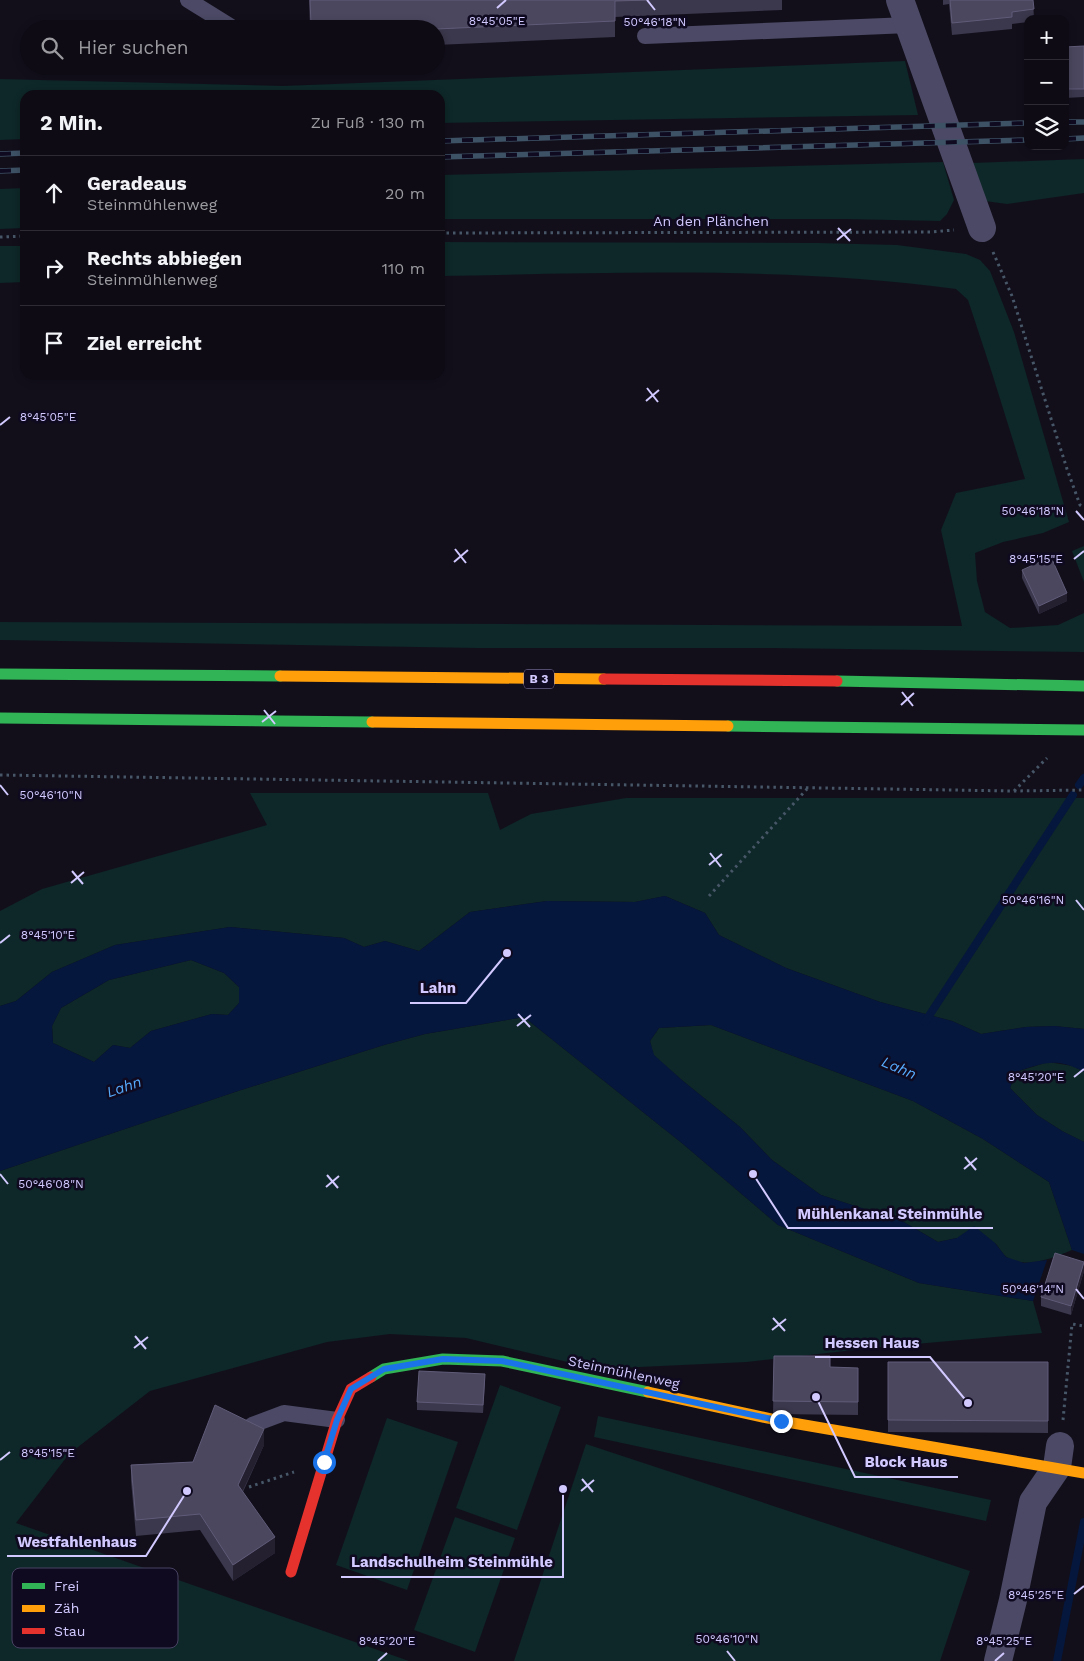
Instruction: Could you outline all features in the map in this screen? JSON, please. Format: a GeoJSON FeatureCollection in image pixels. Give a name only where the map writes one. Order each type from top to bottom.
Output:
{"type":"FeatureCollection","features":[{"type":"Feature","properties":{"kind":"main road","name":"B 3"},"geometry":{"type":"LineString","coordinates":[[0,674],[826,681],[1081,686]]}},
{"type":"Feature","properties":{"kind":"main road"},"geometry":{"type":"LineString","coordinates":[[0,718],[1084,730]]}},
{"type":"Feature","properties":{"kind":"main road","name":"Steinmühlenweg"},"geometry":{"type":"LineString","coordinates":[[291,1572],[337,1420],[351,1389],[384,1369],[443,1359],[502,1361],[781,1421],[1070,1464]]}},
{"type":"Feature","properties":{"kind":"street"},"geometry":{"type":"LineString","coordinates":[[900,0],[982,228]]}},
{"type":"Feature","properties":{"kind":"street"},"geometry":{"type":"LineString","coordinates":[[998,1661],[1013,1600],[1033,1502],[1070,1464]]}},
{"type":"Feature","properties":{"kind":"lane"},"geometry":{"type":"LineString","coordinates":[[188,0],[220,20]]}},
{"type":"Feature","properties":{"kind":"lane"},"geometry":{"type":"LineString","coordinates":[[645,36],[914,36]]}},
{"type":"Feature","properties":{"kind":"lane"},"geometry":{"type":"LineString","coordinates":[[252,1425],[284,1414],[337,1420]]}},
{"type":"Feature","properties":{"kind":"path","name":"An den Plänchen"},"geometry":{"type":"LineString","coordinates":[[445,233],[930,232],[982,228]]}},
{"type":"Feature","properties":{"kind":"path"},"geometry":{"type":"LineString","coordinates":[[982,228],[1012,296],[1067,469],[1080,504],[1084,508]]}},
{"type":"Feature","properties":{"kind":"path"},"geometry":{"type":"LineString","coordinates":[[0,237],[20,236]]}},
{"type":"Feature","properties":{"kind":"path"},"geometry":{"type":"LineString","coordinates":[[0,775],[1014,791],[1084,790]]}},
{"type":"Feature","properties":{"kind":"path"},"geometry":{"type":"LineString","coordinates":[[709,896],[808,788]]}},
{"type":"Feature","properties":{"kind":"path"},"geometry":{"type":"LineString","coordinates":[[1070,1464],[1072,1324],[1084,1326]]}},
{"type":"Feature","properties":{"kind":"path"},"geometry":{"type":"LineString","coordinates":[[249,1487],[324,1462]]}},
{"type":"Feature","properties":{"kind":"green space"},"geometry":{"type":"Polygon","coordinates":[[[905,61],[918,115],[445,123],[445,90],[20,90],[20,139],[0,140],[0,79],[283,86],[905,61]]]}},
{"type":"Feature","properties":{"kind":"green space"},"geometry":{"type":"Polygon","coordinates":[[[1084,159],[1084,193],[1007,204],[985,201],[972,163],[1084,159]]]}},
{"type":"Feature","properties":{"kind":"green space"},"geometry":{"type":"Polygon","coordinates":[[[943,162],[954,200],[947,214],[940,221],[844,219],[445,219],[445,175],[943,162]]]}},
{"type":"Feature","properties":{"kind":"green space"},"geometry":{"type":"Polygon","coordinates":[[[20,188],[20,228],[0,229],[0,189],[20,188]]]}},
{"type":"Feature","properties":{"kind":"green space"},"geometry":{"type":"Polygon","coordinates":[[[445,242],[897,245],[966,254],[980,260],[990,271],[1014,332],[1069,522],[1043,533],[1003,542],[975,553],[977,581],[985,612],[1010,628],[1058,625],[1084,613],[1084,652],[771,648],[476,648],[0,640],[0,622],[962,626],[941,530],[956,493],[1025,479],[968,300],[956,289],[892,282],[763,274],[634,273],[445,276],[445,242]]]}},
{"type":"Feature","properties":{"kind":"green space"},"geometry":{"type":"Polygon","coordinates":[[[0,246],[20,246],[20,282],[0,283],[0,246]]]}},
{"type":"Feature","properties":{"kind":"green space"},"geometry":{"type":"Polygon","coordinates":[[[1084,546],[1084,582],[1072,551],[1084,546]]]}},
{"type":"Feature","properties":{"kind":"green space"},"geometry":{"type":"Polygon","coordinates":[[[250,793],[488,793],[500,830],[531,814],[626,798],[1084,798],[1084,1029],[1054,1026],[1026,1027],[981,1034],[952,1021],[880,1002],[786,968],[719,935],[705,913],[665,896],[635,902],[547,901],[470,912],[419,951],[385,941],[364,947],[344,938],[230,927],[115,945],[52,972],[16,1001],[0,1006],[0,911],[42,889],[267,825],[250,793]]]}},
{"type":"Feature","properties":{"kind":"green space"},"geometry":{"type":"Polygon","coordinates":[[[191,960],[224,973],[239,987],[239,1003],[228,1015],[212,1014],[151,1031],[130,1048],[113,1045],[94,1062],[53,1043],[52,1026],[61,1008],[109,980],[191,960]]]}},
{"type":"Feature","properties":{"kind":"green space"},"geometry":{"type":"Polygon","coordinates":[[[524,1017],[683,1144],[778,1225],[919,1283],[1033,1301],[1042,1333],[881,1347],[747,1362],[597,1369],[466,1338],[390,1334],[327,1342],[150,1391],[69,1454],[16,1523],[144,1568],[12,1568],[12,1648],[178,1648],[178,1580],[409,1661],[0,1661],[0,1171],[238,1091],[425,1034],[524,1017]]]}},
{"type":"Feature","properties":{"kind":"green space"},"geometry":{"type":"Polygon","coordinates":[[[711,1025],[913,1101],[983,1139],[1049,1182],[1072,1250],[1040,1261],[1024,1263],[1006,1257],[995,1243],[957,1238],[938,1242],[902,1221],[821,1195],[772,1160],[740,1127],[653,1055],[650,1041],[659,1028],[711,1025]]]}},
{"type":"Feature","properties":{"kind":"green space"},"geometry":{"type":"Polygon","coordinates":[[[1048,1062],[1073,1066],[1084,1072],[1084,1142],[1037,1115],[1010,1088],[1016,1072],[1048,1062]]]}},
{"type":"Feature","properties":{"kind":"green space"},"geometry":{"type":"Polygon","coordinates":[[[500,1385],[561,1407],[517,1530],[456,1508],[500,1385]]]}},
{"type":"Feature","properties":{"kind":"green space"},"geometry":{"type":"Polygon","coordinates":[[[598,1416],[991,1500],[986,1521],[594,1437],[598,1416]]]}},
{"type":"Feature","properties":{"kind":"green space"},"geometry":{"type":"Polygon","coordinates":[[[387,1418],[458,1442],[407,1590],[336,1565],[387,1418]]]}},
{"type":"Feature","properties":{"kind":"green space"},"geometry":{"type":"Polygon","coordinates":[[[586,1444],[970,1571],[940,1661],[514,1661],[586,1444]]]}},
{"type":"Feature","properties":{"kind":"green space"},"geometry":{"type":"Polygon","coordinates":[[[455,1517],[515,1538],[475,1652],[414,1630],[455,1517]]]}},
{"type":"Feature","properties":{"kind":"water"},"geometry":{"type":"Polygon","coordinates":[[[665,896],[705,913],[719,935],[786,968],[880,1002],[952,1021],[981,1034],[1026,1027],[1054,1026],[1084,1029],[1084,1072],[1066,1064],[1042,1064],[1016,1072],[1010,1088],[1037,1115],[1084,1142],[1084,1254],[1072,1250],[1049,1182],[983,1139],[913,1101],[711,1025],[659,1028],[650,1041],[654,1055],[740,1127],[772,1160],[821,1195],[902,1221],[938,1242],[957,1238],[974,1226],[995,1243],[1006,1257],[1024,1263],[1047,1260],[1033,1301],[919,1283],[778,1225],[683,1144],[524,1017],[425,1034],[384,1045],[238,1091],[0,1171],[0,1006],[16,1001],[52,972],[115,945],[230,927],[344,938],[364,947],[385,941],[419,951],[470,912],[547,901],[635,902],[665,896]],[[191,960],[109,980],[61,1008],[52,1026],[53,1043],[94,1062],[113,1045],[130,1048],[151,1031],[212,1014],[228,1015],[239,1003],[239,987],[224,973],[191,960]]]}},
{"type":"Feature","properties":{"kind":"building"},"geometry":{"type":"Polygon","coordinates":[[[310,0],[649,0],[615,1],[615,21],[445,29],[445,20],[311,20],[310,0]]]}},
{"type":"Feature","properties":{"kind":"building"},"geometry":{"type":"Polygon","coordinates":[[[950,0],[1033,0],[1034,9],[1012,12],[1012,17],[952,23],[950,0]]]}},
{"type":"Feature","properties":{"kind":"building"},"geometry":{"type":"Polygon","coordinates":[[[1084,46],[1084,89],[1069,89],[1069,47],[1084,46]]]}},
{"type":"Feature","properties":{"kind":"building"},"geometry":{"type":"Polygon","coordinates":[[[1051,557],[1067,593],[1039,606],[1022,570],[1051,557]]]}},
{"type":"Feature","properties":{"kind":"building"},"geometry":{"type":"Polygon","coordinates":[[[1055,1253],[1084,1262],[1071,1306],[1041,1297],[1055,1253]]]}},
{"type":"Feature","properties":{"kind":"building"},"geometry":{"type":"Polygon","coordinates":[[[774,1356],[830,1356],[830,1367],[858,1368],[858,1402],[773,1401],[774,1356]]]}},
{"type":"Feature","properties":{"kind":"building"},"geometry":{"type":"Polygon","coordinates":[[[888,1362],[1048,1362],[1048,1421],[888,1420],[888,1362]]]}},
{"type":"Feature","properties":{"kind":"building"},"geometry":{"type":"Polygon","coordinates":[[[419,1371],[485,1374],[483,1405],[417,1402],[419,1371]]]}},
{"type":"Feature","properties":{"kind":"building"},"geometry":{"type":"Polygon","coordinates":[[[215,1405],[264,1429],[238,1485],[275,1537],[233,1565],[200,1514],[136,1520],[131,1465],[193,1462],[215,1405]]]}},
{"type":"Feature","properties":{"kind":"waterway"},"geometry":{"type":"LineString","coordinates":[[1079,785],[1084,778]]}},
{"type":"Feature","properties":{"kind":"waterway"},"geometry":{"type":"LineString","coordinates":[[925,1022],[1073,795]]}},
{"type":"Feature","properties":{"kind":"waterway"},"geometry":{"type":"LineString","coordinates":[[1057,1661],[1084,1522]]}},
{"type":"Feature","properties":{"kind":"railway"},"geometry":{"type":"LineString","coordinates":[[1069,122],[1084,122]]}},
{"type":"Feature","properties":{"kind":"railway"},"geometry":{"type":"LineString","coordinates":[[445,141],[1024,123]]}},
{"type":"Feature","properties":{"kind":"railway"},"geometry":{"type":"LineString","coordinates":[[1069,139],[1084,138]]}},
{"type":"Feature","properties":{"kind":"railway"},"geometry":{"type":"LineString","coordinates":[[445,157],[1024,140]]}},
{"type":"Feature","properties":{"kind":"railway"},"geometry":{"type":"LineString","coordinates":[[0,154],[20,153]]}},
{"type":"Feature","properties":{"kind":"railway"},"geometry":{"type":"LineString","coordinates":[[0,171],[20,170]]}},
{"type":"Feature","properties":{"kind":"traffic: fast"},"geometry":{"type":"LineString","coordinates":[[0,674],[280,676]]}},
{"type":"Feature","properties":{"kind":"traffic: fast"},"geometry":{"type":"LineString","coordinates":[[837,681],[1084,686]]}},
{"type":"Feature","properties":{"kind":"traffic: fast"},"geometry":{"type":"LineString","coordinates":[[0,718],[372,722]]}},
{"type":"Feature","properties":{"kind":"traffic: fast"},"geometry":{"type":"LineString","coordinates":[[728,726],[1084,730]]}},
{"type":"Feature","properties":{"kind":"traffic: fast"},"geometry":{"type":"LineString","coordinates":[[371,1377],[384,1369],[443,1359],[502,1361],[648,1392]]}},
{"type":"Feature","properties":{"kind":"traffic: slow"},"geometry":{"type":"LineString","coordinates":[[280,676],[604,679]]}},
{"type":"Feature","properties":{"kind":"traffic: slow"},"geometry":{"type":"LineString","coordinates":[[372,722],[728,726]]}},
{"type":"Feature","properties":{"kind":"traffic: slow"},"geometry":{"type":"LineString","coordinates":[[648,1392],[781,1421],[1084,1473]]}},
{"type":"Feature","properties":{"kind":"traffic: jam"},"geometry":{"type":"LineString","coordinates":[[604,679],[837,681]]}},
{"type":"Feature","properties":{"kind":"traffic: jam"},"geometry":{"type":"LineString","coordinates":[[291,1572],[337,1420],[351,1389],[371,1377]]}},
{"type":"Feature","properties":{"kind":"place","name":"Lahn"},"geometry":{"type":"Point","coordinates":[507,953]}},
{"type":"Feature","properties":{"kind":"place","name":"Mühlenkanal Steinmühle"},"geometry":{"type":"Point","coordinates":[753,1174]}},
{"type":"Feature","properties":{"kind":"place","name":"Block Haus"},"geometry":{"type":"Point","coordinates":[816,1397]}},
{"type":"Feature","properties":{"kind":"place","name":"Hessen Haus"},"geometry":{"type":"Point","coordinates":[968,1403]}},
{"type":"Feature","properties":{"kind":"place","name":"Landschulheim Steinmühle"},"geometry":{"type":"Point","coordinates":[563,1489]}},
{"type":"Feature","properties":{"kind":"place","name":"Westfahlenhaus"},"geometry":{"type":"Point","coordinates":[187,1491]}},
{"type":"Feature","properties":{"kind":"route"},"geometry":{"type":"LineString","coordinates":[[324,1462],[337,1420],[351,1389],[384,1369],[443,1359],[502,1361],[781,1421]]}}]}
